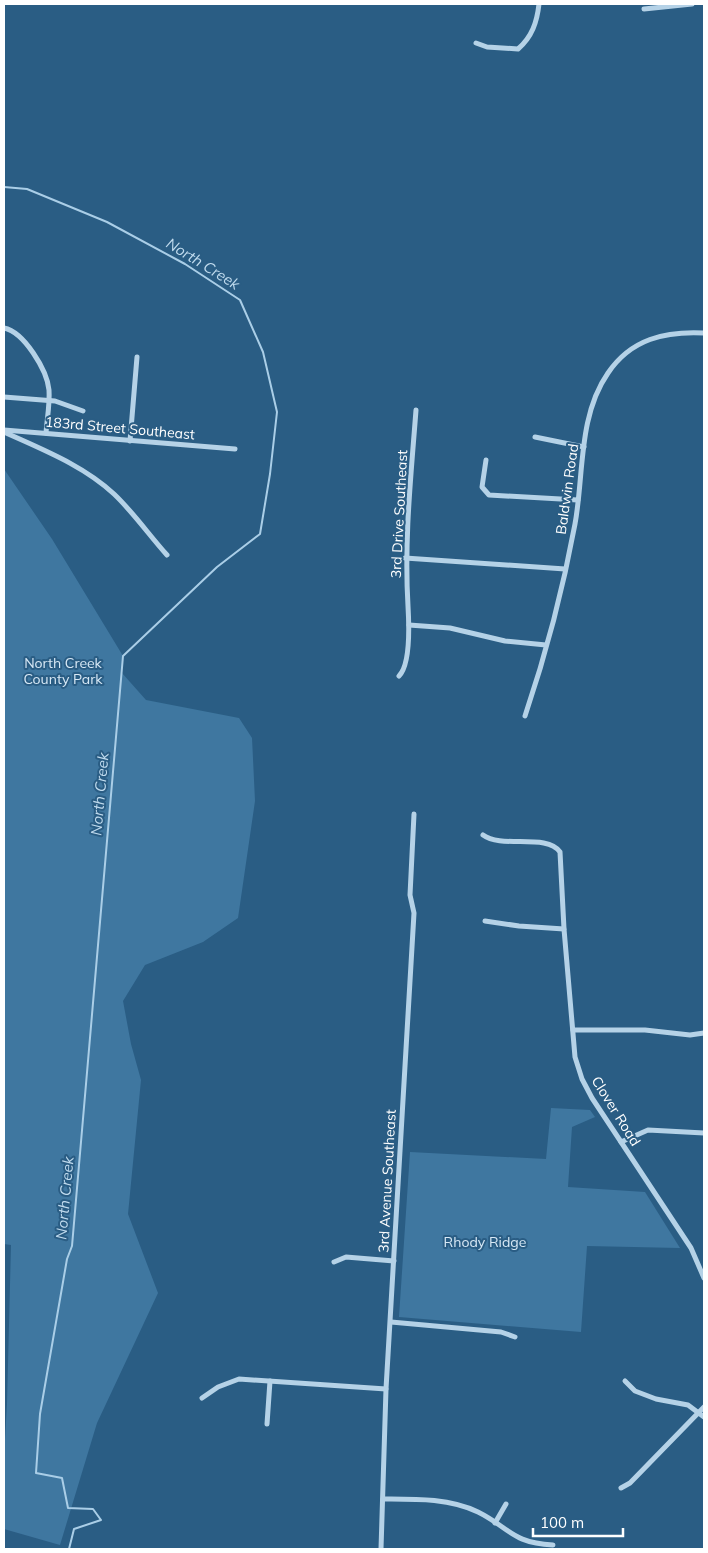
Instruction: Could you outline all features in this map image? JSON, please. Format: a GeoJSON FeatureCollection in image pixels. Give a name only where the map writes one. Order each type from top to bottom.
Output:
{"type":"FeatureCollection","features":[{"type":"Feature","properties":{"kind":"street"},"geometry":{"type":"LineString","coordinates":[[476,43],[487,47],[518,49],[527,41],[535,26],[539,4]]}},
{"type":"Feature","properties":{"kind":"street"},"geometry":{"type":"LineString","coordinates":[[644,9],[692,4]]}},
{"type":"Feature","properties":{"kind":"street"},"geometry":{"type":"LineString","coordinates":[[4,328],[12,330],[21,336],[45,378],[49,389],[46,433]]}},
{"type":"Feature","properties":{"kind":"street","name":"Baldwin Road"},"geometry":{"type":"LineString","coordinates":[[525,716],[566,569],[578,500],[584,447],[599,390],[608,372],[622,357],[641,343],[660,335],[704,333]]}},
{"type":"Feature","properties":{"kind":"street"},"geometry":{"type":"LineString","coordinates":[[130,441],[138,357]]}},
{"type":"Feature","properties":{"kind":"street"},"geometry":{"type":"LineString","coordinates":[[4,397],[48,400],[83,411]]}},
{"type":"Feature","properties":{"kind":"street","name":"3rd Drive Southeast"},"geometry":{"type":"LineString","coordinates":[[398,676],[405,665],[409,626],[405,558],[416,410]]}},
{"type":"Feature","properties":{"kind":"street"},"geometry":{"type":"LineString","coordinates":[[4,431],[94,477],[114,494],[167,555]]}},
{"type":"Feature","properties":{"kind":"street","name":"183rd Street Southeast"},"geometry":{"type":"LineString","coordinates":[[4,431],[235,449]]}},
{"type":"Feature","properties":{"kind":"street"},"geometry":{"type":"LineString","coordinates":[[535,437],[584,447]]}},
{"type":"Feature","properties":{"kind":"street"},"geometry":{"type":"LineString","coordinates":[[486,460],[482,487],[489,495],[578,500]]}},
{"type":"Feature","properties":{"kind":"street"},"geometry":{"type":"LineString","coordinates":[[405,558],[566,569]]}},
{"type":"Feature","properties":{"kind":"street"},"geometry":{"type":"LineString","coordinates":[[409,626],[450,628],[505,642],[546,645]]}},
{"type":"Feature","properties":{"kind":"street","name":"3rd Avenue Southeast"},"geometry":{"type":"LineString","coordinates":[[380,1549],[384,1499],[386,1389],[414,913],[410,895],[414,814]]}},
{"type":"Feature","properties":{"kind":"street","name":"Clover Road"},"geometry":{"type":"LineString","coordinates":[[483,835],[494,841],[549,844],[558,848],[561,856],[564,929],[575,1057],[582,1079],[691,1248],[704,1278]]}},
{"type":"Feature","properties":{"kind":"street"},"geometry":{"type":"LineString","coordinates":[[485,921],[519,926],[564,929]]}},
{"type":"Feature","properties":{"kind":"street"},"geometry":{"type":"LineString","coordinates":[[573,1030],[645,1030],[690,1035],[704,1033]]}},
{"type":"Feature","properties":{"kind":"street"},"geometry":{"type":"LineString","coordinates":[[621,1142],[648,1130],[704,1132]]}},
{"type":"Feature","properties":{"kind":"street"},"geometry":{"type":"LineString","coordinates":[[334,1262],[346,1257],[394,1261]]}},
{"type":"Feature","properties":{"kind":"street"},"geometry":{"type":"LineString","coordinates":[[391,1322],[501,1332],[515,1337]]}},
{"type":"Feature","properties":{"kind":"street"},"geometry":{"type":"LineString","coordinates":[[202,1398],[218,1387],[239,1380],[386,1389]]}},
{"type":"Feature","properties":{"kind":"street"},"geometry":{"type":"LineString","coordinates":[[266,1424],[270,1381]]}},
{"type":"Feature","properties":{"kind":"street"},"geometry":{"type":"LineString","coordinates":[[625,1381],[635,1390],[663,1401],[688,1405],[704,1417]]}},
{"type":"Feature","properties":{"kind":"street"},"geometry":{"type":"LineString","coordinates":[[621,1488],[630,1483],[704,1407]]}},
{"type":"Feature","properties":{"kind":"street"},"geometry":{"type":"LineString","coordinates":[[384,1499],[416,1499],[448,1503],[477,1512],[516,1538],[534,1544],[553,1545]]}},
{"type":"Feature","properties":{"kind":"street"},"geometry":{"type":"LineString","coordinates":[[495,1523],[506,1504]]}},
{"type":"Feature","properties":{"kind":"green space","name":"North Creek County Park"},"geometry":{"type":"Polygon","coordinates":[[[4,469],[52,539],[123,656],[122,673],[146,700],[239,718],[252,738],[255,801],[238,918],[203,942],[145,965],[123,1001],[131,1044],[141,1080],[128,1214],[158,1293],[97,1423],[60,1545],[4,1529],[4,1456],[11,1245],[4,1244],[4,469]]]}},
{"type":"Feature","properties":{"kind":"green space","name":"Rhody Ridge"},"geometry":{"type":"Polygon","coordinates":[[[551,1108],[590,1110],[595,1117],[572,1127],[568,1187],[645,1192],[680,1248],[587,1246],[581,1332],[399,1317],[410,1152],[546,1159],[551,1108]]]}},
{"type":"Feature","properties":{"kind":"waterway","name":"North Creek"},"geometry":{"type":"LineString","coordinates":[[4,187],[27,189],[107,222],[185,264],[240,300],[263,352],[277,412],[270,474],[260,534],[217,567],[123,656],[72,1246],[67,1259],[40,1414],[36,1473],[62,1478],[68,1508],[93,1509],[101,1520],[74,1529],[69,1549]]}}]}
